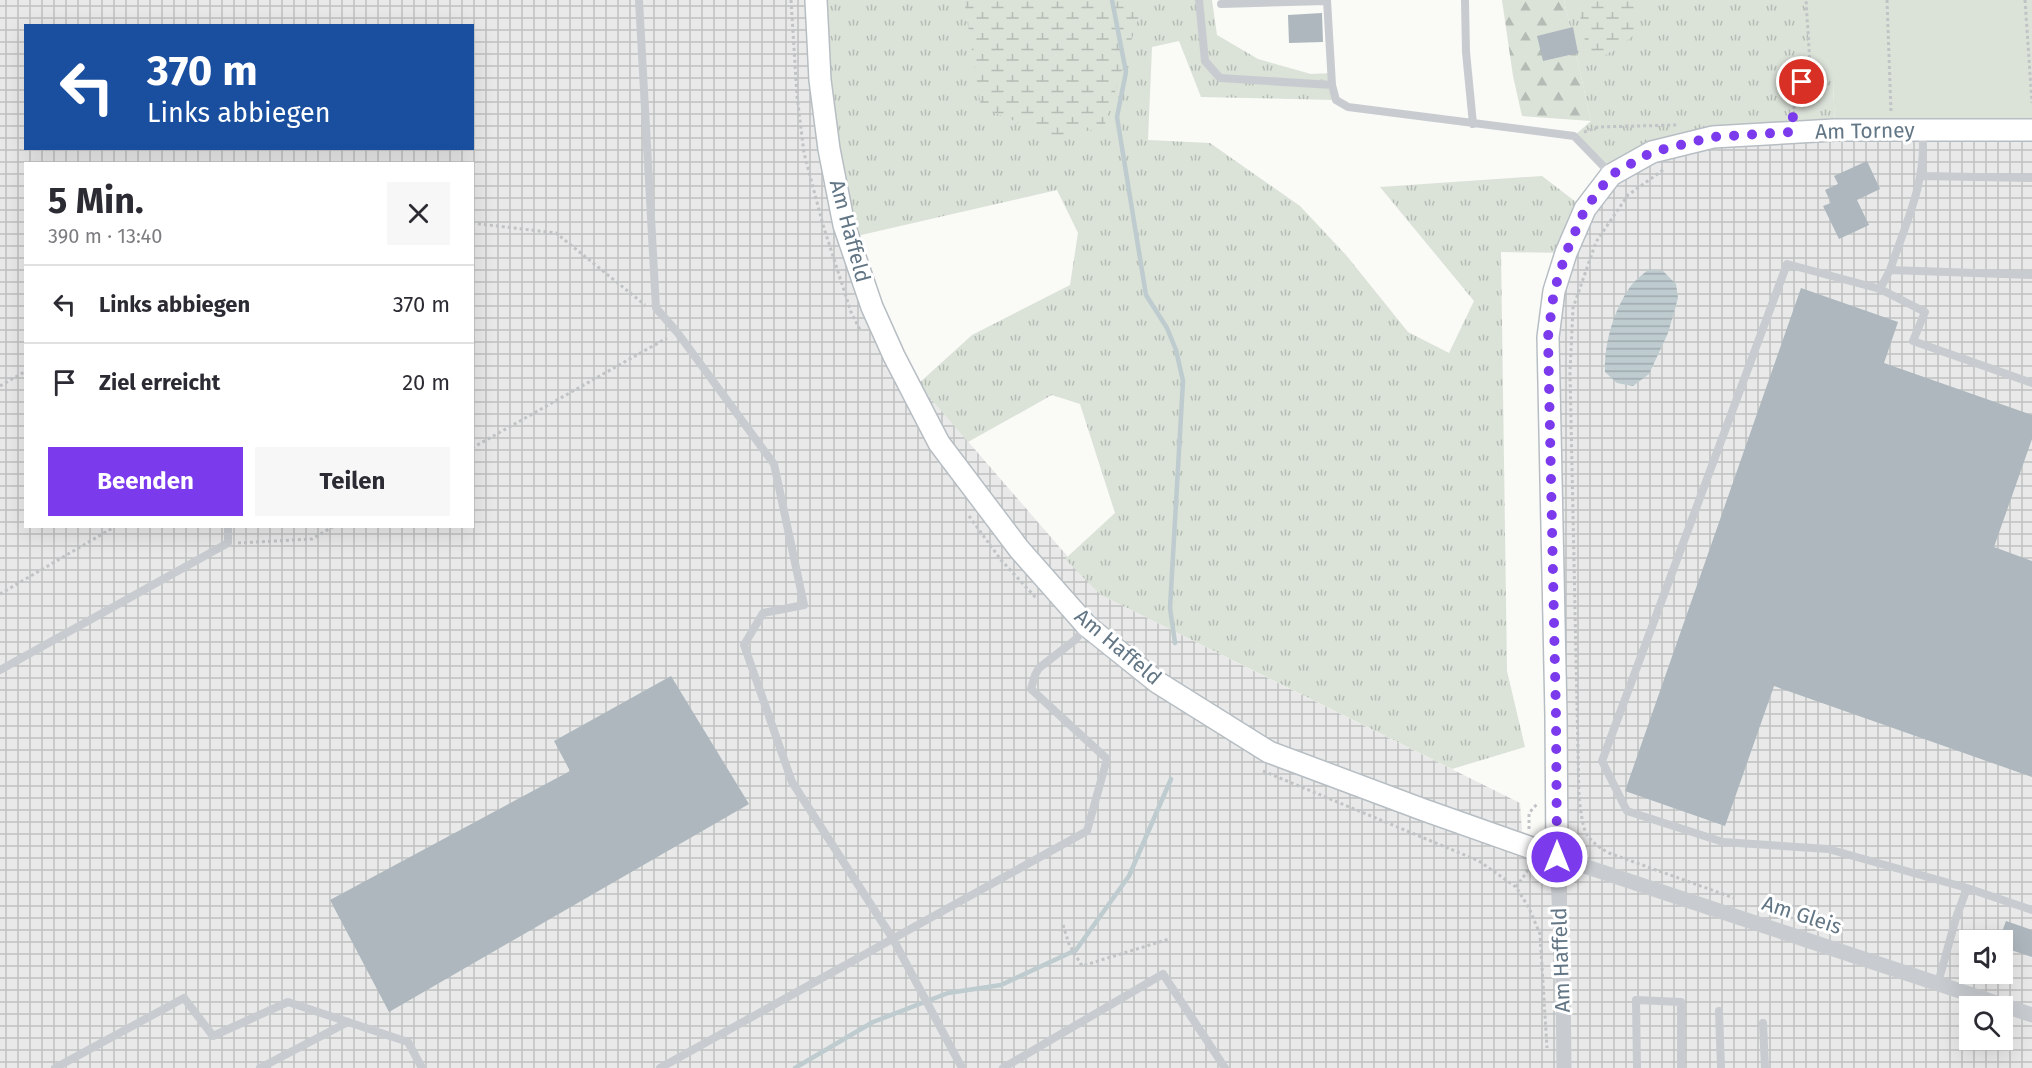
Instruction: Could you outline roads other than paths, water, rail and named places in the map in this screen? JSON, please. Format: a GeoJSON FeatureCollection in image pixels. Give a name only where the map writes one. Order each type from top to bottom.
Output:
{"type":"FeatureCollection","features":[{"type":"Feature","properties":{"kind":"street","name":"Am Haffeld"},"geometry":{"type":"LineString","coordinates":[[816,0],[820,80],[829,149],[844,225],[872,307],[894,356],[939,442],[1019,549],[1087,626],[1157,682],[1269,752],[1557,857],[1563,980],[1564,1068]]}},
{"type":"Feature","properties":{"kind":"street","name":"Am Torney"},"geometry":{"type":"LineString","coordinates":[[1557,857],[1548,337],[1554,291],[1566,253],[1585,209],[1611,175],[1652,152],[1713,137],[1834,130],[2032,130]]}},
{"type":"Feature","properties":{"kind":"street","name":"Am Gleis"},"geometry":{"type":"LineString","coordinates":[[1557,857],[2032,1015]]}},
{"type":"Feature","properties":{"kind":"lane"},"geometry":{"type":"LineString","coordinates":[[639,0],[656,308],[677,332],[774,464],[804,605],[763,613],[744,645],[792,782],[893,939],[962,1068]]}},
{"type":"Feature","properties":{"kind":"lane"},"geometry":{"type":"LineString","coordinates":[[1199,0],[1205,61],[1220,78],[1332,85]]}},
{"type":"Feature","properties":{"kind":"lane"},"geometry":{"type":"LineString","coordinates":[[1221,4],[1327,0],[1332,85],[1336,100],[1348,107],[1574,136],[1611,175]]}},
{"type":"Feature","properties":{"kind":"lane"},"geometry":{"type":"LineString","coordinates":[[1465,0],[1466,52],[1473,124]]}},
{"type":"Feature","properties":{"kind":"lane"},"geometry":{"type":"LineString","coordinates":[[1881,289],[1890,270],[1922,176],[1924,146],[1922,129]]}},
{"type":"Feature","properties":{"kind":"lane"},"geometry":{"type":"LineString","coordinates":[[1922,176],[2032,178]]}},
{"type":"Feature","properties":{"kind":"lane"},"geometry":{"type":"LineString","coordinates":[[2032,383],[1913,341],[1925,312],[1881,289],[1787,264],[1602,761],[1627,811],[1723,842],[1828,849],[1967,888],[2032,910]]}},
{"type":"Feature","properties":{"kind":"lane"},"geometry":{"type":"LineString","coordinates":[[1890,270],[2032,275]]}},
{"type":"Feature","properties":{"kind":"lane"},"geometry":{"type":"LineString","coordinates":[[0,670],[228,543],[228,528]]}},
{"type":"Feature","properties":{"kind":"lane"},"geometry":{"type":"LineString","coordinates":[[660,1068],[1088,831],[1107,759],[1031,689],[1039,668],[1075,640],[1087,626]]}},
{"type":"Feature","properties":{"kind":"lane"},"geometry":{"type":"LineString","coordinates":[[1938,983],[1967,888]]}},
{"type":"Feature","properties":{"kind":"lane"},"geometry":{"type":"LineString","coordinates":[[1003,1068],[1163,974],[1225,1068]]}},
{"type":"Feature","properties":{"kind":"lane"},"geometry":{"type":"LineString","coordinates":[[55,1068],[184,998],[213,1036],[288,1002],[408,1042],[422,1068]]}},
{"type":"Feature","properties":{"kind":"lane"},"geometry":{"type":"LineString","coordinates":[[1636,1068],[1636,1000],[1681,1002],[1682,1068]]}},
{"type":"Feature","properties":{"kind":"lane"},"geometry":{"type":"LineString","coordinates":[[1719,1011],[1721,1068]]}},
{"type":"Feature","properties":{"kind":"lane"},"geometry":{"type":"LineString","coordinates":[[260,1068],[348,1022]]}},
{"type":"Feature","properties":{"kind":"lane"},"geometry":{"type":"LineString","coordinates":[[1763,1023],[1765,1068]]}},
{"type":"Feature","properties":{"kind":"waterway"},"geometry":{"type":"LineString","coordinates":[[1112,0],[1126,72],[1117,117],[1146,295],[1167,328],[1176,350],[1183,381],[1170,608],[1175,643]]}},
{"type":"Feature","properties":{"kind":"waterway"},"geometry":{"type":"LineString","coordinates":[[795,1068],[873,1022],[948,993],[1001,985],[1076,950],[1129,876],[1171,779]]}}]}
